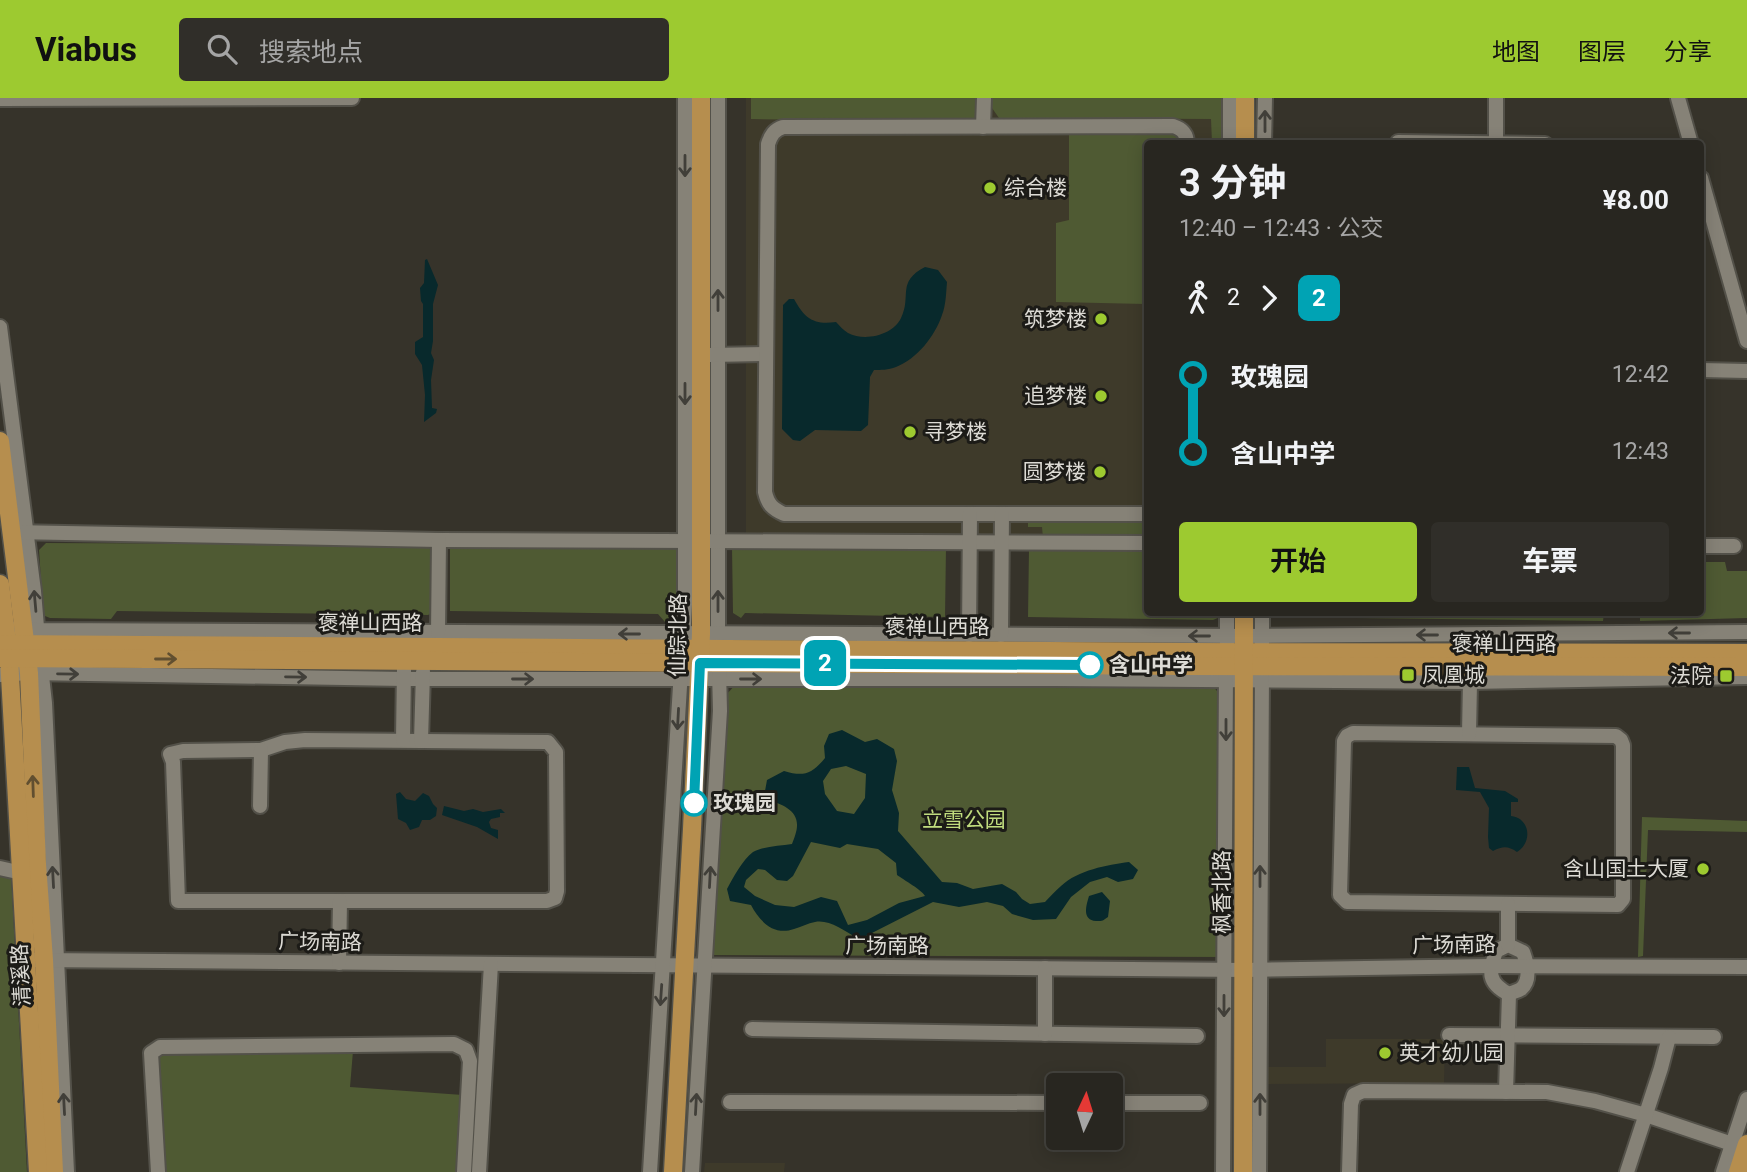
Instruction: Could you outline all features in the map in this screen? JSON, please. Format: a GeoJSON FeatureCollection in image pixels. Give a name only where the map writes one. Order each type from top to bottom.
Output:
{"type":"FeatureCollection","features":[{"type":"Feature","properties":{"kind":"main road","name":"仙踪北路"},"geometry":{"type":"LineString","coordinates":[[673,1172],[700,656],[701,98]]}},
{"type":"Feature","properties":{"kind":"main road"},"geometry":{"type":"LineString","coordinates":[[1245,98],[1245,140]]}},
{"type":"Feature","properties":{"kind":"main road","name":"清溪路"},"geometry":{"type":"LineString","coordinates":[[0,441],[19,532],[33,651],[37,864],[54,1172]]}},
{"type":"Feature","properties":{"kind":"main road","name":"清溪路"},"geometry":{"type":"LineString","coordinates":[[0,584],[22,873],[43,960],[38,1172]]}},
{"type":"Feature","properties":{"kind":"main road","name":"枫香北路"},"geometry":{"type":"LineString","coordinates":[[1244,616],[1252,969],[1244,1172]]}},
{"type":"Feature","properties":{"kind":"main road","name":"褒禅山西路"},"geometry":{"type":"LineString","coordinates":[[4,651],[1244,659],[1747,667]]}},
{"type":"Feature","properties":{"kind":"main road","name":"褒禅山西路"},"geometry":{"type":"LineString","coordinates":[[33,651],[423,670],[700,656]]}},
{"type":"Feature","properties":{"kind":"main road","name":"褒禅山西路"},"geometry":{"type":"LineString","coordinates":[[1244,659],[1747,653]]}},
{"type":"Feature","properties":{"kind":"main road"},"geometry":{"type":"LineString","coordinates":[[1738,1172],[1740,1144]]}},
{"type":"Feature","properties":{"kind":"street"},"geometry":{"type":"LineString","coordinates":[[0,99],[352,98]]}},
{"type":"Feature","properties":{"kind":"street"},"geometry":{"type":"LineString","coordinates":[[685,98],[685,590],[700,656],[720,711],[692,1172]]}},
{"type":"Feature","properties":{"kind":"street"},"geometry":{"type":"LineString","coordinates":[[650,1172],[663,965],[700,656],[718,98]]}},
{"type":"Feature","properties":{"kind":"street"},"geometry":{"type":"LineString","coordinates":[[984,98],[984,127]]}},
{"type":"Feature","properties":{"kind":"street"},"geometry":{"type":"LineString","coordinates":[[1230,98],[1230,140]]}},
{"type":"Feature","properties":{"kind":"street"},"geometry":{"type":"LineString","coordinates":[[1265,98],[1265,140]]}},
{"type":"Feature","properties":{"kind":"street"},"geometry":{"type":"LineString","coordinates":[[1496,98],[1496,140]]}},
{"type":"Feature","properties":{"kind":"street"},"geometry":{"type":"LineString","coordinates":[[1678,98],[1690,140]]}},
{"type":"Feature","properties":{"kind":"street"},"geometry":{"type":"LineString","coordinates":[[1144,514],[784,514],[773,509],[765,492],[768,144],[776,129],[783,127],[1173,126],[1185,132],[1186,140]]}},
{"type":"Feature","properties":{"kind":"street"},"geometry":{"type":"LineString","coordinates":[[1704,189],[1747,341]]}},
{"type":"Feature","properties":{"kind":"street"},"geometry":{"type":"LineString","coordinates":[[0,327],[19,532],[439,540],[1144,543]]}},
{"type":"Feature","properties":{"kind":"street"},"geometry":{"type":"LineString","coordinates":[[702,355],[766,354]]}},
{"type":"Feature","properties":{"kind":"street"},"geometry":{"type":"LineString","coordinates":[[1704,370],[1747,371]]}},
{"type":"Feature","properties":{"kind":"street"},"geometry":{"type":"LineString","coordinates":[[969,635],[970,514]]}},
{"type":"Feature","properties":{"kind":"street"},"geometry":{"type":"LineString","coordinates":[[1001,635],[1002,514]]}},
{"type":"Feature","properties":{"kind":"street"},"geometry":{"type":"LineString","coordinates":[[438,633],[439,540]]}},
{"type":"Feature","properties":{"kind":"street"},"geometry":{"type":"LineString","coordinates":[[1704,546],[1734,546]]}},
{"type":"Feature","properties":{"kind":"street"},"geometry":{"type":"LineString","coordinates":[[1228,616],[1244,659]]}},
{"type":"Feature","properties":{"kind":"street"},"geometry":{"type":"LineString","coordinates":[[1223,1172],[1224,970],[1244,659],[1260,616]]}},
{"type":"Feature","properties":{"kind":"street"},"geometry":{"type":"LineString","coordinates":[[4,651],[438,633],[700,656],[1055,679],[1244,659],[1747,632]]}},
{"type":"Feature","properties":{"kind":"street"},"geometry":{"type":"LineString","coordinates":[[700,656],[969,635],[1001,635],[1470,682],[1747,677]]}},
{"type":"Feature","properties":{"kind":"street"},"geometry":{"type":"LineString","coordinates":[[403,740],[404,669]]}},
{"type":"Feature","properties":{"kind":"street"},"geometry":{"type":"LineString","coordinates":[[421,741],[423,670]]}},
{"type":"Feature","properties":{"kind":"street"},"geometry":{"type":"LineString","coordinates":[[1469,734],[1470,682]]}},
{"type":"Feature","properties":{"kind":"street"},"geometry":{"type":"LineString","coordinates":[[1353,733],[1469,734],[1616,736],[1621,740],[1623,899],[1618,905],[1347,902],[1340,895],[1344,741],[1347,736],[1353,733]]}},
{"type":"Feature","properties":{"kind":"street"},"geometry":{"type":"LineString","coordinates":[[305,740],[403,740],[548,743],[556,752],[555,898],[547,901],[178,901],[173,762],[170,754],[183,751],[261,750],[285,742],[305,740]]}},
{"type":"Feature","properties":{"kind":"street"},"geometry":{"type":"LineString","coordinates":[[260,806],[261,750]]}},
{"type":"Feature","properties":{"kind":"street"},"geometry":{"type":"LineString","coordinates":[[0,868],[22,873]]}},
{"type":"Feature","properties":{"kind":"street"},"geometry":{"type":"LineString","coordinates":[[339,963],[340,901]]}},
{"type":"Feature","properties":{"kind":"street"},"geometry":{"type":"LineString","coordinates":[[1508,904],[1508,945]]}},
{"type":"Feature","properties":{"kind":"street"},"geometry":{"type":"LineString","coordinates":[[1508,945],[1523,952],[1527,966],[1527,980],[1521,989],[1509,994],[1497,988],[1491,978],[1491,966],[1496,951],[1508,945]]}},
{"type":"Feature","properties":{"kind":"street"},"geometry":{"type":"LineString","coordinates":[[43,960],[67,1172]]}},
{"type":"Feature","properties":{"kind":"street","name":"广场南路"},"geometry":{"type":"LineString","coordinates":[[43,960],[1224,970],[1491,966],[1747,967]]}},
{"type":"Feature","properties":{"kind":"street"},"geometry":{"type":"LineString","coordinates":[[480,1172],[491,964]]}},
{"type":"Feature","properties":{"kind":"street"},"geometry":{"type":"LineString","coordinates":[[1045,968],[1045,1034]]}},
{"type":"Feature","properties":{"kind":"street"},"geometry":{"type":"LineString","coordinates":[[1252,969],[1259,1172]]}},
{"type":"Feature","properties":{"kind":"street"},"geometry":{"type":"LineString","coordinates":[[1506,1092],[1509,994]]}},
{"type":"Feature","properties":{"kind":"street"},"geometry":{"type":"LineString","coordinates":[[752,1029],[1198,1036]]}},
{"type":"Feature","properties":{"kind":"street"},"geometry":{"type":"LineString","coordinates":[[1449,1035],[1714,1037]]}},
{"type":"Feature","properties":{"kind":"street"},"geometry":{"type":"LineString","coordinates":[[1627,1172],[1669,1037]]}},
{"type":"Feature","properties":{"kind":"street"},"geometry":{"type":"LineString","coordinates":[[158,1172],[151,1053],[160,1047],[454,1044],[466,1050],[470,1061],[464,1172]]}},
{"type":"Feature","properties":{"kind":"street"},"geometry":{"type":"LineString","coordinates":[[1349,1172],[1350,1104],[1354,1095],[1363,1091],[1547,1093],[1595,1101],[1740,1144]]}},
{"type":"Feature","properties":{"kind":"street"},"geometry":{"type":"LineString","coordinates":[[1723,1172],[1740,1144],[1747,1099]]}},
{"type":"Feature","properties":{"kind":"street"},"geometry":{"type":"LineString","coordinates":[[730,1102],[1046,1103]]}},
{"type":"Feature","properties":{"kind":"street"},"geometry":{"type":"LineString","coordinates":[[1124,1103],[1199,1103]]}},
{"type":"Feature","properties":{"kind":"shaded area"},"geometry":{"type":"Polygon","coordinates":[[[746,98],[1212,98],[1212,140],[1144,140],[1144,535],[746,533],[746,98]]]}},
{"type":"Feature","properties":{"kind":"shaded area","name":"英才幼儿园"},"geometry":{"type":"Polygon","coordinates":[[[1326,1039],[1445,1039],[1444,1083],[1265,1084],[1266,1067],[1326,1067],[1326,1039]]]}},
{"type":"Feature","properties":{"kind":"shaded area"},"geometry":{"type":"Polygon","coordinates":[[[705,1163],[785,1163],[784,1172],[704,1172],[705,1163]]]}},
{"type":"Feature","properties":{"kind":"green space"},"geometry":{"type":"Polygon","coordinates":[[[751,98],[982,98],[982,117],[975,122],[751,119],[751,98]]]}},
{"type":"Feature","properties":{"kind":"green space"},"geometry":{"type":"Polygon","coordinates":[[[992,98],[1221,98],[1221,140],[1212,140],[1211,119],[999,118],[992,108],[992,98]]]}},
{"type":"Feature","properties":{"kind":"green space"},"geometry":{"type":"Polygon","coordinates":[[[1174,131],[1183,138],[1144,140],[1144,304],[1056,302],[1056,223],[1069,220],[1069,132],[1174,131]]]}},
{"type":"Feature","properties":{"kind":"green space"},"geometry":{"type":"Polygon","coordinates":[[[1028,520],[1144,520],[1144,537],[1043,538],[1042,527],[1028,527],[1028,520]]]}},
{"type":"Feature","properties":{"kind":"green space"},"geometry":{"type":"Polygon","coordinates":[[[46,543],[430,545],[434,550],[434,612],[428,615],[117,611],[111,619],[50,618],[45,616],[43,611],[39,550],[46,543]]]}},
{"type":"Feature","properties":{"kind":"green space"},"geometry":{"type":"Polygon","coordinates":[[[450,545],[681,547],[682,615],[677,622],[665,622],[658,614],[450,611],[450,545]]]}},
{"type":"Feature","properties":{"kind":"green space"},"geometry":{"type":"Polygon","coordinates":[[[946,547],[945,617],[745,613],[741,618],[733,613],[732,548],[946,547]]]}},
{"type":"Feature","properties":{"kind":"green space"},"geometry":{"type":"Polygon","coordinates":[[[1029,549],[1144,550],[1144,616],[1223,616],[1213,620],[1028,617],[1029,549]]]}},
{"type":"Feature","properties":{"kind":"green space"},"geometry":{"type":"Polygon","coordinates":[[[1704,562],[1725,562],[1727,571],[1747,571],[1747,618],[1640,621],[1640,616],[1704,616],[1704,562]]]}},
{"type":"Feature","properties":{"kind":"green space"},"geometry":{"type":"Polygon","coordinates":[[[1268,616],[1604,616],[1603,621],[1268,616]]]}},
{"type":"Feature","properties":{"kind":"green space","name":"立雪公园"},"geometry":{"type":"Polygon","coordinates":[[[737,683],[1213,686],[1224,700],[1225,957],[703,955],[713,709],[737,683]]]}},
{"type":"Feature","properties":{"kind":"green space"},"geometry":{"type":"Polygon","coordinates":[[[1642,817],[1747,821],[1747,832],[1648,830],[1643,956],[1638,957],[1642,817]]]}},
{"type":"Feature","properties":{"kind":"green space"},"geometry":{"type":"Polygon","coordinates":[[[0,872],[11,874],[27,1172],[0,1172],[0,872]]]}},
{"type":"Feature","properties":{"kind":"green space"},"geometry":{"type":"Polygon","coordinates":[[[353,1051],[350,1087],[463,1095],[459,1172],[163,1172],[157,1052],[353,1051]]]}},
{"type":"Feature","properties":{"kind":"water"},"geometry":{"type":"Polygon","coordinates":[[[427,259],[438,285],[433,304],[431,353],[434,360],[431,380],[432,408],[437,409],[436,413],[424,422],[422,365],[415,354],[415,342],[423,337],[420,288],[424,283],[427,259]]]}},
{"type":"Feature","properties":{"kind":"water"},"geometry":{"type":"Polygon","coordinates":[[[925,267],[938,270],[947,282],[942,315],[930,339],[918,353],[893,368],[874,370],[870,377],[868,425],[861,431],[815,430],[800,441],[793,440],[782,429],[783,305],[789,299],[794,299],[811,319],[836,322],[846,332],[855,336],[878,335],[897,324],[904,310],[908,284],[916,273],[925,267]]]}},
{"type":"Feature","properties":{"kind":"water"},"geometry":{"type":"Polygon","coordinates":[[[842,730],[865,742],[877,739],[894,749],[897,761],[892,790],[899,813],[898,831],[942,882],[957,883],[973,889],[1002,884],[1030,904],[1045,902],[1068,880],[1093,869],[1129,862],[1138,870],[1133,879],[1118,882],[1107,877],[1090,882],[1071,897],[1056,919],[1033,920],[1012,914],[1003,906],[987,902],[959,907],[933,902],[866,936],[855,937],[836,926],[820,921],[787,931],[774,929],[763,922],[751,905],[730,901],[727,889],[742,864],[753,852],[792,844],[797,820],[788,808],[769,800],[765,791],[767,780],[784,771],[802,774],[816,768],[825,758],[824,746],[829,734],[842,730]],[[846,766],[831,769],[823,781],[825,794],[837,811],[854,814],[865,798],[866,774],[846,766]],[[811,842],[793,876],[787,881],[777,880],[765,870],[758,869],[746,880],[744,887],[755,896],[775,905],[794,907],[821,897],[837,901],[848,925],[867,920],[899,903],[925,896],[897,875],[896,863],[878,849],[847,844],[840,848],[811,842]]]}},
{"type":"Feature","properties":{"kind":"water"},"geometry":{"type":"Polygon","coordinates":[[[1457,767],[1469,767],[1475,788],[1505,791],[1518,799],[1518,802],[1511,802],[1511,816],[1522,821],[1527,837],[1517,852],[1508,848],[1493,851],[1489,848],[1489,808],[1480,792],[1456,790],[1457,767]]]}},
{"type":"Feature","properties":{"kind":"water"},"geometry":{"type":"Polygon","coordinates":[[[400,792],[406,799],[415,801],[423,793],[429,796],[437,808],[436,816],[430,820],[422,820],[419,827],[410,830],[406,823],[398,819],[396,794],[400,792]]]}},
{"type":"Feature","properties":{"kind":"water"},"geometry":{"type":"Polygon","coordinates":[[[444,806],[483,812],[501,809],[505,813],[500,813],[500,817],[489,822],[491,828],[498,830],[498,839],[477,827],[442,815],[444,806]]]}},
{"type":"Feature","properties":{"kind":"water"},"geometry":{"type":"Polygon","coordinates":[[[1102,892],[1110,901],[1108,917],[1102,921],[1092,920],[1086,912],[1089,896],[1102,892]]]}},
{"type":"Feature","properties":{"kind":"bus line","name":"2"},"geometry":{"type":"LineString","coordinates":[[694,803],[700,663],[1090,665]]}},
{"type":"Feature","properties":{"kind":"place","name":"综合楼"},"geometry":{"type":"Point","coordinates":[990,188]}},
{"type":"Feature","properties":{"kind":"place","name":"筑梦楼"},"geometry":{"type":"Point","coordinates":[1101,319]}},
{"type":"Feature","properties":{"kind":"place","name":"追梦楼"},"geometry":{"type":"Point","coordinates":[1101,396]}},
{"type":"Feature","properties":{"kind":"place","name":"寻梦楼"},"geometry":{"type":"Point","coordinates":[910,432]}},
{"type":"Feature","properties":{"kind":"place","name":"圆梦楼"},"geometry":{"type":"Point","coordinates":[1100,472]}},
{"type":"Feature","properties":{"kind":"place","name":"含山中学"},"geometry":{"type":"Point","coordinates":[1090,665]}},
{"type":"Feature","properties":{"kind":"place","name":"凤凰城"},"geometry":{"type":"Point","coordinates":[1408,675]}},
{"type":"Feature","properties":{"kind":"place","name":"法院"},"geometry":{"type":"Point","coordinates":[1726,676]}},
{"type":"Feature","properties":{"kind":"place","name":"玫瑰园"},"geometry":{"type":"Point","coordinates":[694,803]}},
{"type":"Feature","properties":{"kind":"place","name":"含山国土大厦"},"geometry":{"type":"Point","coordinates":[1703,869]}},
{"type":"Feature","properties":{"kind":"place","name":"英才幼儿园"},"geometry":{"type":"Point","coordinates":[1385,1053]}}]}
